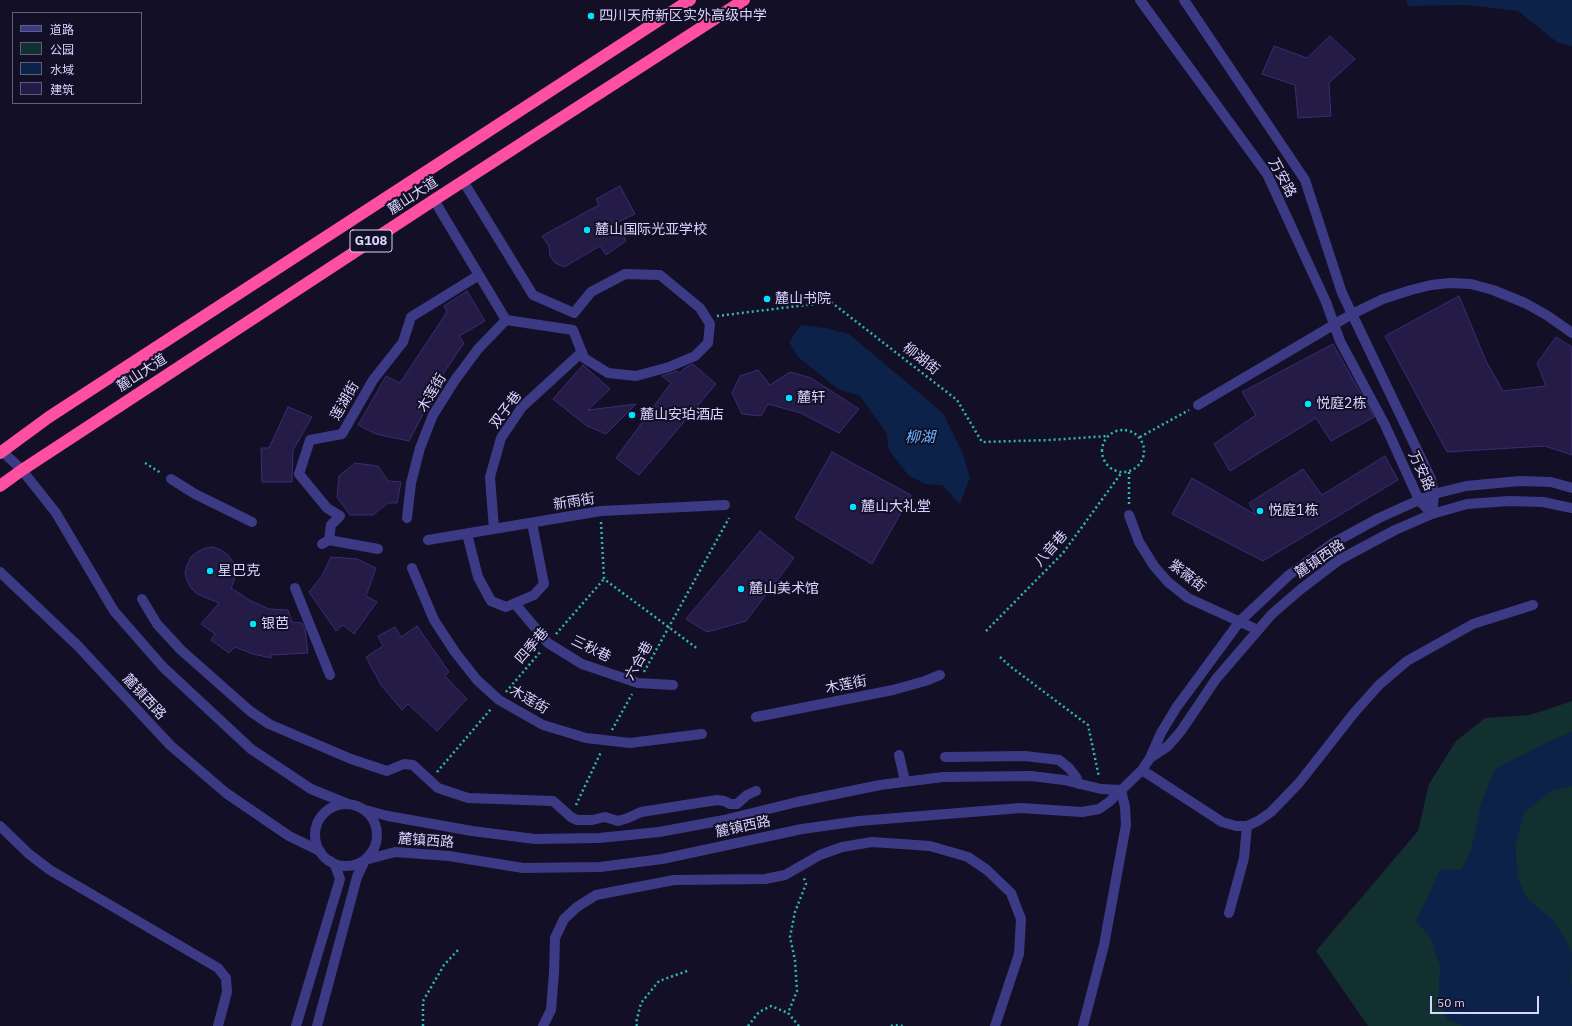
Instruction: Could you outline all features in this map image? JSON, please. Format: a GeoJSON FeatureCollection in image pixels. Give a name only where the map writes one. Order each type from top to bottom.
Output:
{"type":"FeatureCollection","features":[{"type":"Feature","properties":{"kind":"highway","name":"麓山大道"},"geometry":{"type":"LineString","coordinates":[[1,452],[55,412],[690,0]]}},
{"type":"Feature","properties":{"kind":"highway","name":"麓山大道"},"geometry":{"type":"LineString","coordinates":[[0,486],[22,470],[463,181],[744,0]]}},
{"type":"Feature","properties":{"kind":"street","name":"万安路"},"geometry":{"type":"LineString","coordinates":[[1140,0],[1267,174],[1326,302],[1340,341],[1385,425],[1418,500],[1432,514]]}},
{"type":"Feature","properties":{"kind":"street","name":"万安路"},"geometry":{"type":"LineString","coordinates":[[1184,0],[1305,180],[1342,294],[1431,479],[1434,494],[1432,514]]}},
{"type":"Feature","properties":{"kind":"street"},"geometry":{"type":"LineString","coordinates":[[434,200],[506,320],[573,330],[584,358],[608,373],[636,376],[669,366],[694,356],[708,343],[710,324],[700,308],[660,275],[625,274],[591,292],[574,313],[533,295],[463,181]]}},
{"type":"Feature","properties":{"kind":"street","name":"莲湖街"},"geometry":{"type":"LineString","coordinates":[[378,549],[325,542],[331,525],[340,516],[327,508],[299,474],[310,440],[342,434],[373,380],[402,342],[411,316],[479,276]]}},
{"type":"Feature","properties":{"kind":"street"},"geometry":{"type":"LineString","coordinates":[[1198,405],[1352,314],[1383,299],[1431,285],[1450,283],[1471,284],[1494,290],[1525,303],[1572,332]]}},
{"type":"Feature","properties":{"kind":"street","name":"木莲街"},"geometry":{"type":"LineString","coordinates":[[407,518],[412,484],[420,448],[433,415],[455,380],[478,349],[506,320]]}},
{"type":"Feature","properties":{"kind":"street","name":"双子巷"},"geometry":{"type":"LineString","coordinates":[[494,529],[490,477],[501,438],[522,407],[582,352]]}},
{"type":"Feature","properties":{"kind":"street"},"geometry":{"type":"LineString","coordinates":[[1,452],[22,470],[56,513],[114,611],[163,667],[251,749],[311,789],[348,804],[357,805],[371,815],[376,824],[378,833],[374,848],[365,860],[357,878],[317,1026]]}},
{"type":"Feature","properties":{"kind":"street"},"geometry":{"type":"LineString","coordinates":[[171,479],[195,494],[252,522]]}},
{"type":"Feature","properties":{"kind":"street"},"geometry":{"type":"LineString","coordinates":[[1150,758],[1161,733],[1176,708],[1240,621],[1289,575],[1333,543],[1379,518],[1418,500],[1434,494],[1466,486],[1520,481],[1551,482],[1572,488]]}},
{"type":"Feature","properties":{"kind":"street","name":"麓镇西路"},"geometry":{"type":"LineString","coordinates":[[365,860],[395,852],[449,856],[523,868],[600,867],[662,859],[802,829],[859,820],[1021,808],[1082,812],[1099,809],[1109,802],[1142,770],[1150,758],[1168,746],[1216,679],[1272,614],[1301,589],[1339,560],[1395,530],[1432,514],[1467,504],[1509,501],[1543,502],[1572,508]]}},
{"type":"Feature","properties":{"kind":"street","name":"新雨街"},"geometry":{"type":"LineString","coordinates":[[428,540],[600,511],[724,505]]}},
{"type":"Feature","properties":{"kind":"street","name":"紫薇街"},"geometry":{"type":"LineString","coordinates":[[1129,515],[1139,542],[1154,566],[1168,582],[1188,598],[1258,630]]}},
{"type":"Feature","properties":{"kind":"street"},"geometry":{"type":"LineString","coordinates":[[467,534],[478,577],[491,601],[506,608],[534,595],[544,584],[532,523]]}},
{"type":"Feature","properties":{"kind":"street","name":"木莲街"},"geometry":{"type":"LineString","coordinates":[[412,568],[434,620],[455,652],[477,680],[499,700],[543,725],[586,738],[630,743],[702,734]]}},
{"type":"Feature","properties":{"kind":"street","name":"麓镇西路"},"geometry":{"type":"LineString","coordinates":[[0,572],[78,646],[170,745],[226,794],[289,836],[324,855]]}},
{"type":"Feature","properties":{"kind":"street"},"geometry":{"type":"LineString","coordinates":[[295,588],[330,676]]}},
{"type":"Feature","properties":{"kind":"street"},"geometry":{"type":"LineString","coordinates":[[142,599],[157,624],[181,650],[250,711],[269,724],[351,758],[387,771],[404,764],[413,765],[438,788],[468,798],[553,801],[571,817],[577,820],[592,820],[605,817],[618,820],[628,818],[641,812],[717,800],[730,804],[736,804],[747,795],[756,791]]}},
{"type":"Feature","properties":{"kind":"street","name":"三秋巷"},"geometry":{"type":"LineString","coordinates":[[516,604],[548,643],[582,664],[638,682],[673,685]]}},
{"type":"Feature","properties":{"kind":"street"},"geometry":{"type":"LineString","coordinates":[[1142,770],[1222,822],[1236,826],[1247,826],[1258,821],[1271,812],[1299,783],[1378,685],[1407,661],[1472,624],[1533,605]]}},
{"type":"Feature","properties":{"kind":"street","name":"木莲街"},"geometry":{"type":"LineString","coordinates":[[756,717],[893,690],[940,675]]}},
{"type":"Feature","properties":{"kind":"street"},"geometry":{"type":"LineString","coordinates":[[899,755],[905,782]]}},
{"type":"Feature","properties":{"kind":"street"},"geometry":{"type":"LineString","coordinates":[[945,757],[1025,756],[1059,760],[1069,768],[1079,784]]}},
{"type":"Feature","properties":{"kind":"street"},"geometry":{"type":"LineString","coordinates":[[365,810],[404,819],[535,839],[599,838],[659,832],[724,820],[797,802],[880,785],[943,777],[1031,776],[1101,789],[1122,790],[1126,825],[1104,945],[1083,1026]]}},
{"type":"Feature","properties":{"kind":"street"},"geometry":{"type":"LineString","coordinates":[[296,1026],[340,879],[335,865],[324,855],[317,844],[316,827],[325,812],[332,807],[348,804]]}},
{"type":"Feature","properties":{"kind":"street"},"geometry":{"type":"LineString","coordinates":[[0,826],[29,854],[50,870],[218,968],[226,978],[227,992],[218,1026]]}},
{"type":"Feature","properties":{"kind":"street"},"geometry":{"type":"LineString","coordinates":[[1229,913],[1244,858],[1247,826]]}},
{"type":"Feature","properties":{"kind":"street"},"geometry":{"type":"LineString","coordinates":[[543,1026],[551,1010],[555,938],[564,919],[577,907],[596,895],[674,880],[765,879],[785,875],[820,855],[842,847],[872,842],[930,846],[968,857],[987,870],[1011,893],[1021,919],[1019,954],[995,1026]]}},
{"type":"Feature","properties":{"kind":"street"},"geometry":{"type":"LineString","coordinates":[[324,855],[337,864],[347,866],[365,860]]}},
{"type":"Feature","properties":{"kind":"path","name":"柳湖街"},"geometry":{"type":"LineString","coordinates":[[710,316],[831,302],[957,400],[982,442],[1050,440],[1108,436]]}},
{"type":"Feature","properties":{"kind":"path"},"geometry":{"type":"LineString","coordinates":[[1140,437],[1198,405]]}},
{"type":"Feature","properties":{"kind":"path"},"geometry":{"type":"LineString","coordinates":[[1128,430],[1140,437],[1144,444],[1144,457],[1141,464],[1136,468],[1129,472],[1115,471],[1105,462],[1102,448],[1108,436],[1114,431],[1128,430]]}},
{"type":"Feature","properties":{"kind":"path"},"geometry":{"type":"LineString","coordinates":[[145,463],[171,479]]}},
{"type":"Feature","properties":{"kind":"path","name":"八音巷"},"geometry":{"type":"LineString","coordinates":[[986,631],[1063,553],[1122,472]]}},
{"type":"Feature","properties":{"kind":"path"},"geometry":{"type":"LineString","coordinates":[[1129,472],[1129,515]]}},
{"type":"Feature","properties":{"kind":"path"},"geometry":{"type":"LineString","coordinates":[[600,511],[604,579],[698,649]]}},
{"type":"Feature","properties":{"kind":"path","name":"六合巷"},"geometry":{"type":"LineString","coordinates":[[571,817],[606,740],[729,518]]}},
{"type":"Feature","properties":{"kind":"path","name":"四季巷"},"geometry":{"type":"LineString","coordinates":[[429,781],[604,579]]}},
{"type":"Feature","properties":{"kind":"path"},"geometry":{"type":"LineString","coordinates":[[1000,658],[1088,724],[1101,789]]}},
{"type":"Feature","properties":{"kind":"path"},"geometry":{"type":"LineString","coordinates":[[788,1013],[797,991],[790,937],[795,912],[806,884],[801,866]]}},
{"type":"Feature","properties":{"kind":"path"},"geometry":{"type":"LineString","coordinates":[[423,1026],[423,1001],[444,965],[458,950]]}},
{"type":"Feature","properties":{"kind":"path"},"geometry":{"type":"LineString","coordinates":[[637,1026],[636,1023],[641,1003],[659,981],[690,970]]}},
{"type":"Feature","properties":{"kind":"path"},"geometry":{"type":"LineString","coordinates":[[748,1026],[759,1012],[772,1006],[788,1013],[799,1026]]}},
{"type":"Feature","properties":{"kind":"path"},"geometry":{"type":"LineString","coordinates":[[891,1026],[904,1026]]}},
{"type":"Feature","properties":{"kind":"green space"},"geometry":{"type":"Polygon","coordinates":[[[1572,701],[1572,1026],[1368,1026],[1316,951],[1418,831],[1429,784],[1456,741],[1485,718],[1530,715],[1572,701]]]}},
{"type":"Feature","properties":{"kind":"water"},"geometry":{"type":"Polygon","coordinates":[[[1406,0],[1572,0],[1572,46],[1558,43],[1518,11],[1468,5],[1408,6],[1406,0]]]}},
{"type":"Feature","properties":{"kind":"water","name":"柳湖"},"geometry":{"type":"Polygon","coordinates":[[[801,325],[825,328],[849,334],[943,413],[963,454],[970,478],[960,504],[942,485],[925,484],[908,475],[889,450],[886,432],[860,396],[838,389],[798,357],[789,342],[801,325]]]}},
{"type":"Feature","properties":{"kind":"water"},"geometry":{"type":"Polygon","coordinates":[[[1572,732],[1572,786],[1553,790],[1524,813],[1515,847],[1518,877],[1526,897],[1555,922],[1572,952],[1572,1026],[1464,1026],[1448,1020],[1438,1001],[1440,968],[1431,938],[1416,922],[1440,869],[1461,870],[1471,851],[1481,804],[1495,769],[1548,742],[1572,732]]]}},
{"type":"Feature","properties":{"kind":"building"},"geometry":{"type":"Polygon","coordinates":[[[1330,36],[1355,59],[1329,83],[1331,116],[1298,118],[1295,85],[1262,74],[1274,46],[1307,58],[1330,36]]]}},
{"type":"Feature","properties":{"kind":"building","name":"麓山国际光亚学校"},"geometry":{"type":"Polygon","coordinates":[[[620,186],[635,214],[616,223],[626,241],[606,255],[600,246],[564,267],[555,263],[550,256],[549,246],[542,236],[599,205],[596,199],[620,186]]]}},
{"type":"Feature","properties":{"kind":"building"},"geometry":{"type":"Polygon","coordinates":[[[467,291],[485,321],[459,336],[464,343],[435,386],[439,390],[428,410],[424,412],[409,441],[376,434],[358,425],[386,376],[400,383],[447,312],[444,306],[467,291]]]}},
{"type":"Feature","properties":{"kind":"building"},"geometry":{"type":"Polygon","coordinates":[[[1459,296],[1486,361],[1503,391],[1546,386],[1537,363],[1556,337],[1572,347],[1572,455],[1545,446],[1447,452],[1385,336],[1459,296]]]}},
{"type":"Feature","properties":{"kind":"building","name":"悦庭2栋"},"geometry":{"type":"Polygon","coordinates":[[[1333,344],[1374,417],[1331,441],[1316,418],[1230,471],[1214,444],[1256,415],[1242,392],[1333,344]]]}},
{"type":"Feature","properties":{"kind":"building"},"geometry":{"type":"Polygon","coordinates":[[[693,364],[716,384],[639,475],[616,458],[671,383],[662,376],[677,371],[680,373],[686,367],[693,364]]]}},
{"type":"Feature","properties":{"kind":"building"},"geometry":{"type":"Polygon","coordinates":[[[583,365],[610,389],[588,410],[636,404],[606,434],[587,426],[553,399],[583,365]]]}},
{"type":"Feature","properties":{"kind":"building","name":"麓轩"},"geometry":{"type":"Polygon","coordinates":[[[758,370],[770,385],[790,372],[811,378],[859,409],[839,433],[801,413],[768,404],[761,416],[742,414],[732,393],[740,376],[758,370]]]}},
{"type":"Feature","properties":{"kind":"building"},"geometry":{"type":"Polygon","coordinates":[[[288,407],[312,417],[293,450],[292,482],[262,482],[261,448],[269,448],[288,407]]]}},
{"type":"Feature","properties":{"kind":"building","name":"麓山大礼堂"},"geometry":{"type":"Polygon","coordinates":[[[832,452],[911,495],[872,564],[795,518],[832,452]]]}},
{"type":"Feature","properties":{"kind":"building","name":"悦庭1栋"},"geometry":{"type":"Polygon","coordinates":[[[1385,456],[1398,480],[1263,561],[1172,514],[1192,478],[1256,515],[1249,503],[1303,469],[1322,495],[1385,456]]]}},
{"type":"Feature","properties":{"kind":"building"},"geometry":{"type":"Polygon","coordinates":[[[355,463],[378,466],[388,481],[401,482],[397,503],[388,503],[373,515],[350,515],[337,497],[339,476],[355,463]]]}},
{"type":"Feature","properties":{"kind":"building","name":"麓山美术馆"},"geometry":{"type":"Polygon","coordinates":[[[760,531],[794,558],[746,621],[707,632],[686,619],[760,531]]]}},
{"type":"Feature","properties":{"kind":"building","name":"银芭"},"geometry":{"type":"Polygon","coordinates":[[[213,547],[228,555],[233,562],[235,578],[231,588],[251,601],[269,609],[288,610],[292,622],[302,623],[305,629],[308,653],[271,655],[271,658],[253,654],[235,647],[229,653],[211,640],[215,634],[201,624],[219,603],[197,594],[187,581],[185,573],[191,557],[205,548],[213,547]]]}},
{"type":"Feature","properties":{"kind":"building"},"geometry":{"type":"Polygon","coordinates":[[[331,557],[357,559],[376,568],[366,596],[377,602],[354,634],[343,625],[336,631],[309,592],[322,576],[331,557]]]}},
{"type":"Feature","properties":{"kind":"building"},"geometry":{"type":"Polygon","coordinates":[[[417,626],[449,672],[445,676],[467,699],[437,731],[408,704],[402,710],[381,685],[366,657],[383,646],[378,636],[395,627],[401,637],[417,626]]]}},
{"type":"Feature","properties":{"kind":"place","name":"四川天府新区实外高级中学"},"geometry":{"type":"Point","coordinates":[591,16]}},
{"type":"Feature","properties":{"kind":"place","name":"麓山国际光亚学校"},"geometry":{"type":"Point","coordinates":[587,230]}},
{"type":"Feature","properties":{"kind":"place","name":"麓山书院"},"geometry":{"type":"Point","coordinates":[767,299]}},
{"type":"Feature","properties":{"kind":"place","name":"麓轩"},"geometry":{"type":"Point","coordinates":[789,398]}},
{"type":"Feature","properties":{"kind":"place","name":"悦庭2栋"},"geometry":{"type":"Point","coordinates":[1308,404]}},
{"type":"Feature","properties":{"kind":"place","name":"麓山安珀酒店"},"geometry":{"type":"Point","coordinates":[632,415]}},
{"type":"Feature","properties":{"kind":"place","name":"麓山大礼堂"},"geometry":{"type":"Point","coordinates":[853,507]}},
{"type":"Feature","properties":{"kind":"place","name":"悦庭1栋"},"geometry":{"type":"Point","coordinates":[1260,511]}},
{"type":"Feature","properties":{"kind":"place","name":"星巴克"},"geometry":{"type":"Point","coordinates":[210,571]}},
{"type":"Feature","properties":{"kind":"place","name":"麓山美术馆"},"geometry":{"type":"Point","coordinates":[741,589]}},
{"type":"Feature","properties":{"kind":"place","name":"银芭"},"geometry":{"type":"Point","coordinates":[253,624]}}]}
